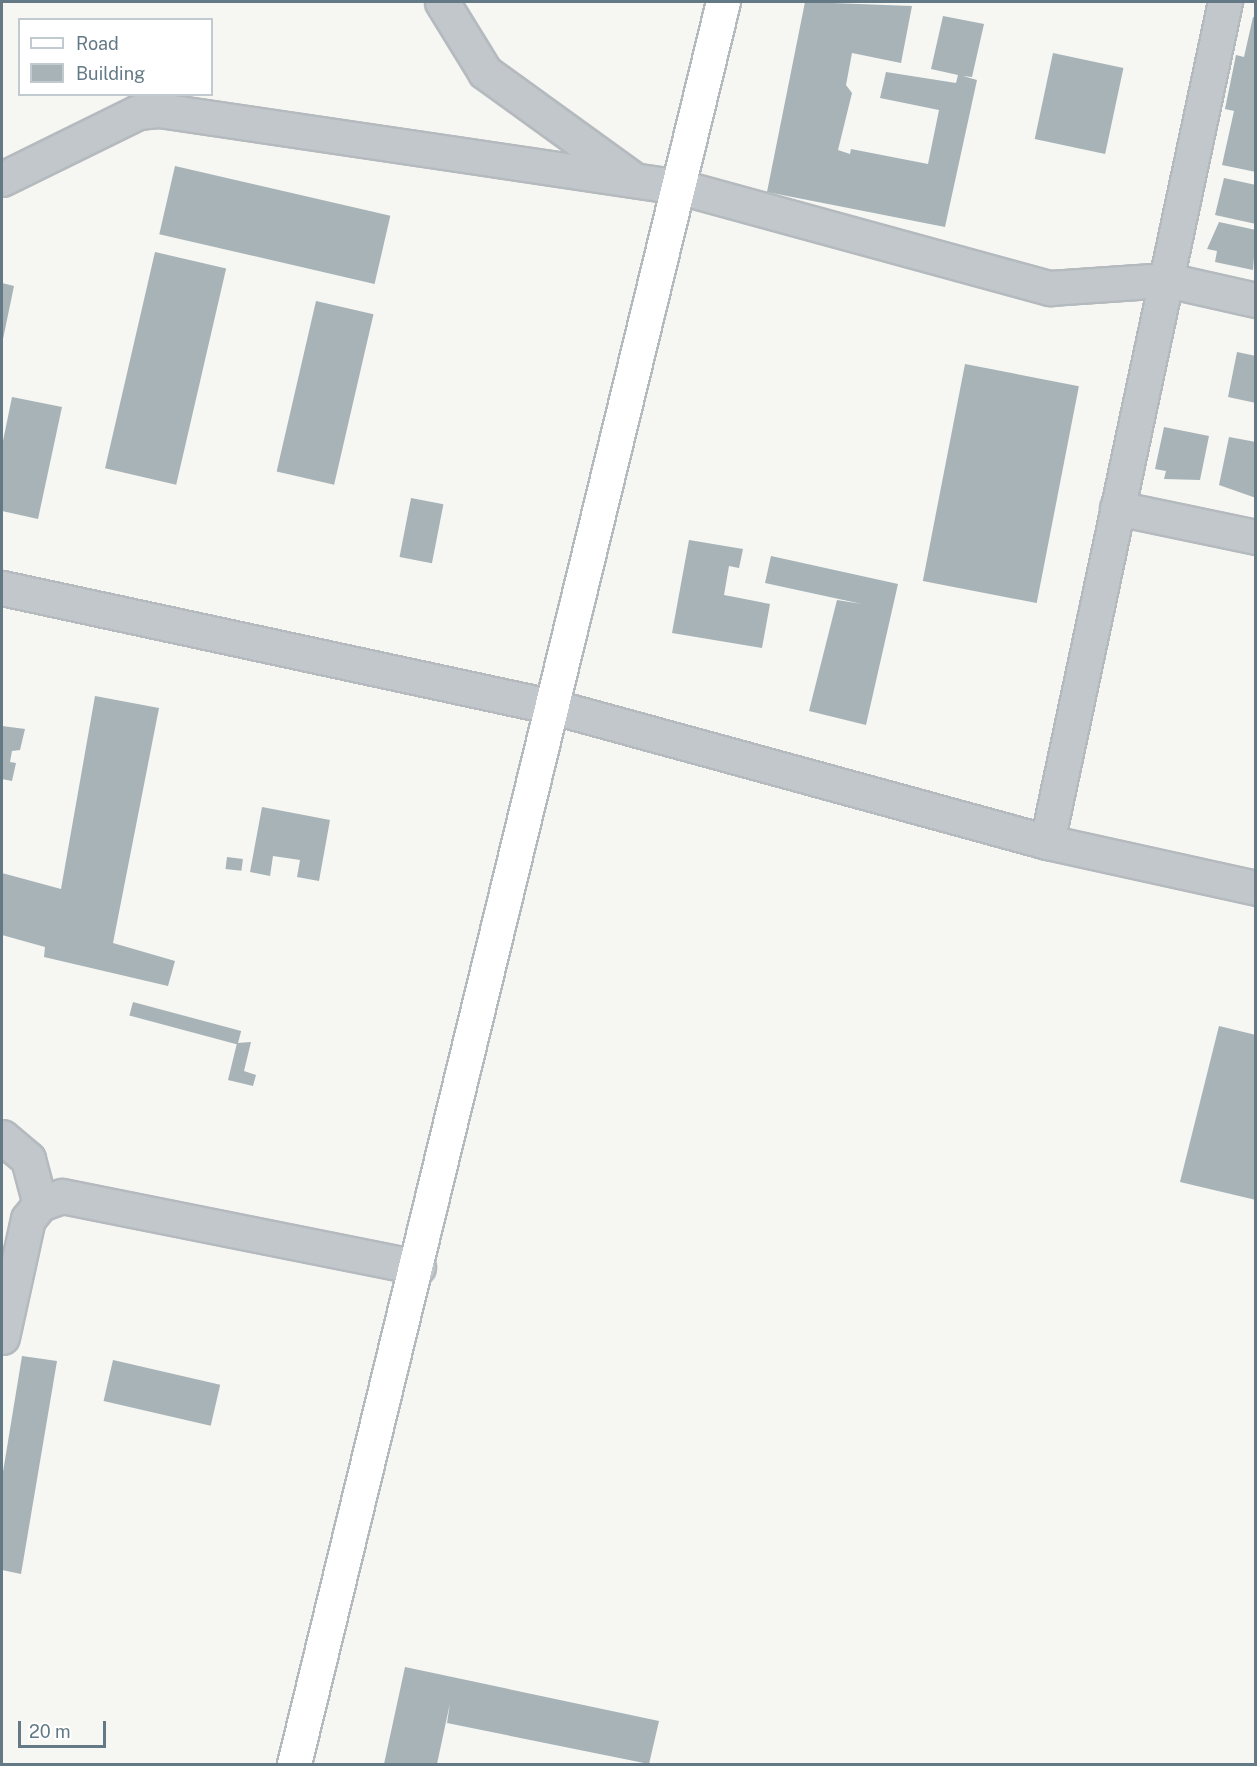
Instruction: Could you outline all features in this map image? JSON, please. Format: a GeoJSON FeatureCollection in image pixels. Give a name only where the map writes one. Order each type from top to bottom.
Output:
{"type":"FeatureCollection","features":[{"type":"Feature","properties":{"kind":"main road"},"geometry":{"type":"LineString","coordinates":[[294,1764],[418,1267],[723,2]]}},
{"type":"Feature","properties":{"kind":"street"},"geometry":{"type":"LineString","coordinates":[[442,2],[485,72],[634,180]]}},
{"type":"Feature","properties":{"kind":"street"},"geometry":{"type":"LineString","coordinates":[[1047,842],[1225,2]]}},
{"type":"Feature","properties":{"kind":"street"},"geometry":{"type":"LineString","coordinates":[[2,179],[138,112],[159,110],[680,187],[1050,288],[1167,280],[1256,300]]}},
{"type":"Feature","properties":{"kind":"street"},"geometry":{"type":"LineString","coordinates":[[1117,508],[1256,537]]}},
{"type":"Feature","properties":{"kind":"street"},"geometry":{"type":"LineString","coordinates":[[2,588],[554,707],[1047,842],[1256,888]]}},
{"type":"Feature","properties":{"kind":"street"},"geometry":{"type":"LineString","coordinates":[[2,1137],[28,1159],[40,1204]]}},
{"type":"Feature","properties":{"kind":"street"},"geometry":{"type":"LineString","coordinates":[[2,1337],[28,1219],[40,1204],[62,1196],[418,1267]]}},
{"type":"Feature","properties":{"kind":"building"},"geometry":{"type":"Polygon","coordinates":[[[805,2],[912,6],[901,63],[852,53],[846,85],[852,93],[838,150],[850,154],[851,149],[928,164],[939,110],[880,98],[886,72],[956,83],[958,75],[931,69],[943,16],[984,24],[972,77],[963,76],[977,80],[945,227],[767,192],[805,2]]]}},
{"type":"Feature","properties":{"kind":"building"},"geometry":{"type":"Polygon","coordinates":[[[1253,17],[1256,17],[1256,172],[1222,165],[1234,111],[1225,109],[1236,55],[1244,57],[1253,17]]]}},
{"type":"Feature","properties":{"kind":"building"},"geometry":{"type":"Polygon","coordinates":[[[1053,53],[1123,68],[1105,154],[1035,139],[1053,53]]]}},
{"type":"Feature","properties":{"kind":"building"},"geometry":{"type":"Polygon","coordinates":[[[175,166],[390,216],[375,284],[159,234],[175,166]]]}},
{"type":"Feature","properties":{"kind":"building"},"geometry":{"type":"Polygon","coordinates":[[[1224,178],[1256,185],[1256,224],[1215,215],[1224,178]]]}},
{"type":"Feature","properties":{"kind":"building"},"geometry":{"type":"Polygon","coordinates":[[[1219,222],[1256,230],[1253,270],[1215,262],[1217,251],[1207,249],[1219,222]]]}},
{"type":"Feature","properties":{"kind":"building"},"geometry":{"type":"Polygon","coordinates":[[[155,252],[226,268],[176,485],[105,468],[155,252]]]}},
{"type":"Feature","properties":{"kind":"building"},"geometry":{"type":"Polygon","coordinates":[[[2,283],[14,286],[3,339],[2,339],[2,283]]]}},
{"type":"Feature","properties":{"kind":"building"},"geometry":{"type":"Polygon","coordinates":[[[316,301],[373,314],[334,485],[277,472],[316,301]]]}},
{"type":"Feature","properties":{"kind":"building"},"geometry":{"type":"Polygon","coordinates":[[[1237,352],[1256,356],[1256,403],[1228,397],[1237,352]]]}},
{"type":"Feature","properties":{"kind":"building"},"geometry":{"type":"Polygon","coordinates":[[[965,364],[1079,386],[1037,603],[923,581],[965,364]]]}},
{"type":"Feature","properties":{"kind":"building"},"geometry":{"type":"Polygon","coordinates":[[[12,397],[62,407],[38,519],[2,511],[2,446],[12,397]]]}},
{"type":"Feature","properties":{"kind":"building"},"geometry":{"type":"Polygon","coordinates":[[[1164,427],[1209,436],[1200,480],[1164,479],[1166,471],[1155,469],[1164,427]]]}},
{"type":"Feature","properties":{"kind":"building"},"geometry":{"type":"Polygon","coordinates":[[[1229,437],[1256,442],[1256,498],[1219,485],[1229,437]]]}},
{"type":"Feature","properties":{"kind":"building"},"geometry":{"type":"Polygon","coordinates":[[[411,498],[443,504],[432,563],[400,557],[411,498]]]}},
{"type":"Feature","properties":{"kind":"building"},"geometry":{"type":"Polygon","coordinates":[[[689,540],[743,549],[739,568],[729,566],[724,595],[770,604],[762,648],[672,633],[689,540]]]}},
{"type":"Feature","properties":{"kind":"building"},"geometry":{"type":"Polygon","coordinates":[[[771,556],[898,584],[866,725],[809,711],[837,600],[862,604],[765,583],[771,556]]]}},
{"type":"Feature","properties":{"kind":"building"},"geometry":{"type":"Polygon","coordinates":[[[95,696],[159,708],[113,943],[175,961],[168,986],[44,957],[45,947],[2,935],[2,873],[61,889],[95,696]]]}},
{"type":"Feature","properties":{"kind":"building"},"geometry":{"type":"Polygon","coordinates":[[[2,726],[25,729],[20,750],[12,751],[10,762],[16,763],[12,781],[2,779],[2,726]]]}},
{"type":"Feature","properties":{"kind":"building"},"geometry":{"type":"Polygon","coordinates":[[[262,807],[330,820],[319,881],[297,877],[300,860],[273,856],[270,876],[250,872],[262,807]]]}},
{"type":"Feature","properties":{"kind":"building"},"geometry":{"type":"Polygon","coordinates":[[[227,857],[243,859],[241,871],[226,869],[227,857]]]}},
{"type":"Feature","properties":{"kind":"building"},"geometry":{"type":"Polygon","coordinates":[[[133,1002],[241,1031],[238,1045],[129,1016],[133,1002]]]}},
{"type":"Feature","properties":{"kind":"building"},"geometry":{"type":"Polygon","coordinates":[[[1219,1026],[1256,1035],[1256,1200],[1180,1182],[1219,1026]]]}},
{"type":"Feature","properties":{"kind":"building"},"geometry":{"type":"Polygon","coordinates":[[[251,1042],[244,1071],[256,1075],[253,1086],[228,1080],[237,1043],[251,1042]]]}},
{"type":"Feature","properties":{"kind":"building"},"geometry":{"type":"Polygon","coordinates":[[[22,1356],[57,1361],[21,1574],[2,1570],[2,1478],[22,1356]]]}},
{"type":"Feature","properties":{"kind":"building"},"geometry":{"type":"Polygon","coordinates":[[[113,1360],[220,1385],[211,1426],[104,1401],[113,1360]]]}},
{"type":"Feature","properties":{"kind":"building"},"geometry":{"type":"Polygon","coordinates":[[[405,1667],[659,1721],[649,1764],[447,1723],[450,1703],[437,1764],[384,1764],[405,1667]]]}}]}
